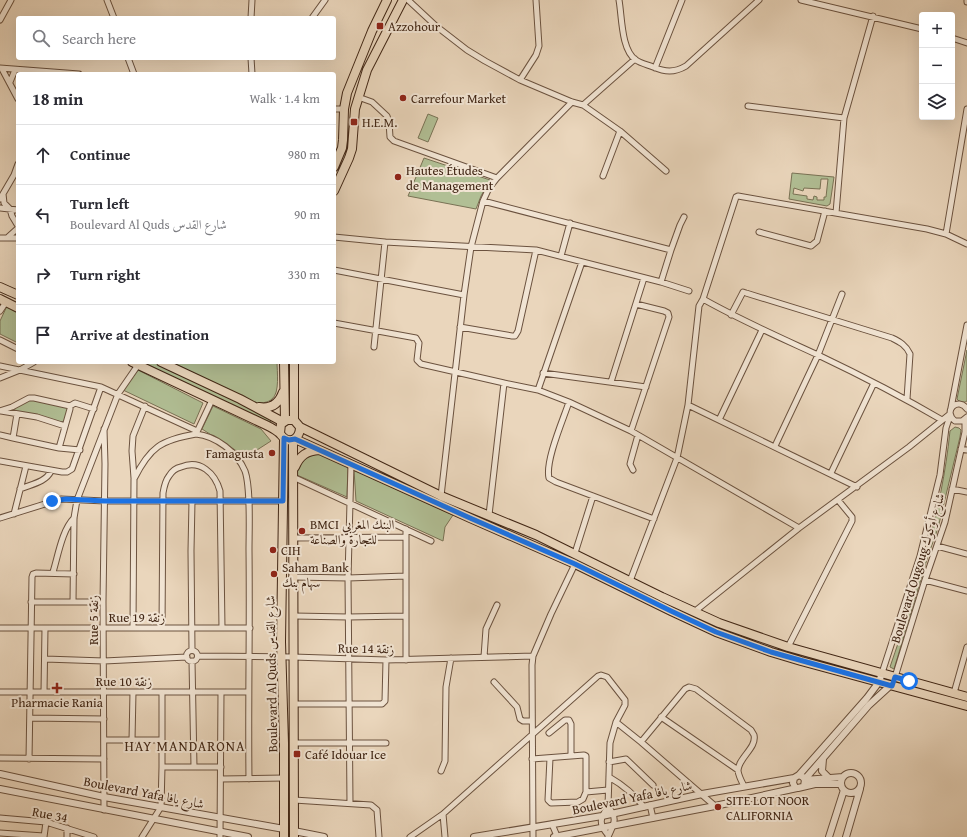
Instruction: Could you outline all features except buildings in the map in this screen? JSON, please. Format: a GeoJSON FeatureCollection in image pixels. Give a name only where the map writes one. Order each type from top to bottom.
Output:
{"type":"FeatureCollection","features":[{"type":"Feature","properties":{"kind":"main road"},"geometry":{"type":"LineString","coordinates":[[336,162],[344,140],[344,109],[347,93],[372,31],[387,0]]}},
{"type":"Feature","properties":{"kind":"main road"},"geometry":{"type":"LineString","coordinates":[[336,186],[350,153],[355,110],[367,70],[403,0]]}},
{"type":"Feature","properties":{"kind":"main road"},"geometry":{"type":"LineString","coordinates":[[0,287],[16,292]]}},
{"type":"Feature","properties":{"kind":"main road"},"geometry":{"type":"LineString","coordinates":[[3,300],[16,307]]}},
{"type":"Feature","properties":{"kind":"main road"},"geometry":{"type":"LineString","coordinates":[[137,364],[282,436],[294,439],[320,450],[575,564],[716,632],[771,652],[967,706]]}},
{"type":"Feature","properties":{"kind":"main road"},"geometry":{"type":"LineString","coordinates":[[165,364],[284,421],[290,419],[294,420]]}},
{"type":"Feature","properties":{"kind":"main road"},"geometry":{"type":"LineString","coordinates":[[282,436],[280,427],[284,421],[284,364]]}},
{"type":"Feature","properties":{"kind":"main road"},"geometry":{"type":"LineString","coordinates":[[294,364],[294,420],[300,427],[441,496],[536,535],[694,612],[740,631],[788,647],[967,697]]}},
{"type":"Feature","properties":{"kind":"main road"},"geometry":{"type":"LineString","coordinates":[[254,406],[264,408],[274,405],[281,398],[285,383]]}},
{"type":"Feature","properties":{"kind":"main road"},"geometry":{"type":"LineString","coordinates":[[294,439],[300,433],[300,427]]}},
{"type":"Feature","properties":{"kind":"main road","name":"Boulevard Al Quds شارع القدس"},"geometry":{"type":"LineString","coordinates":[[282,436],[284,833]]}},
{"type":"Feature","properties":{"kind":"main road","name":"Boulevard Al Quds شارع القدس"},"geometry":{"type":"LineString","coordinates":[[294,439],[294,834]]}},
{"type":"Feature","properties":{"kind":"main road"},"geometry":{"type":"LineString","coordinates":[[293,473],[299,458],[304,453],[320,450]]}},
{"type":"Feature","properties":{"kind":"street"},"geometry":{"type":"LineString","coordinates":[[0,20],[11,0]]}},
{"type":"Feature","properties":{"kind":"street"},"geometry":{"type":"LineString","coordinates":[[107,0],[113,16]]}},
{"type":"Feature","properties":{"kind":"street"},"geometry":{"type":"LineString","coordinates":[[251,16],[252,0]]}},
{"type":"Feature","properties":{"kind":"street"},"geometry":{"type":"LineString","coordinates":[[313,16],[325,0]]}},
{"type":"Feature","properties":{"kind":"street"},"geometry":{"type":"LineString","coordinates":[[408,0],[436,26],[467,50],[520,80],[572,102],[583,105],[620,131],[666,171]]}},
{"type":"Feature","properties":{"kind":"street"},"geometry":{"type":"LineString","coordinates":[[520,80],[536,55],[539,46],[536,0]]}},
{"type":"Feature","properties":{"kind":"street"},"geometry":{"type":"LineString","coordinates":[[620,0],[626,44],[635,59],[667,72],[673,72],[686,66],[759,0]]}},
{"type":"Feature","properties":{"kind":"street"},"geometry":{"type":"LineString","coordinates":[[655,68],[682,0]]}},
{"type":"Feature","properties":{"kind":"street"},"geometry":{"type":"LineString","coordinates":[[801,0],[919,28]]}},
{"type":"Feature","properties":{"kind":"street"},"geometry":{"type":"LineString","coordinates":[[836,213],[844,118],[873,16]]}},
{"type":"Feature","properties":{"kind":"street"},"geometry":{"type":"LineString","coordinates":[[955,39],[967,43]]}},
{"type":"Feature","properties":{"kind":"street"},"geometry":{"type":"LineString","coordinates":[[583,105],[635,59]]}},
{"type":"Feature","properties":{"kind":"street"},"geometry":{"type":"LineString","coordinates":[[129,60],[133,72]]}},
{"type":"Feature","properties":{"kind":"street"},"geometry":{"type":"LineString","coordinates":[[252,60],[252,72]]}},
{"type":"Feature","properties":{"kind":"street"},"geometry":{"type":"LineString","coordinates":[[1,68],[47,72]]}},
{"type":"Feature","properties":{"kind":"street"},"geometry":{"type":"LineString","coordinates":[[1,68],[16,94]]}},
{"type":"Feature","properties":{"kind":"street"},"geometry":{"type":"LineString","coordinates":[[10,82],[15,70]]}},
{"type":"Feature","properties":{"kind":"street"},"geometry":{"type":"LineString","coordinates":[[358,97],[372,102],[387,116],[391,139],[401,144],[497,178]]}},
{"type":"Feature","properties":{"kind":"street"},"geometry":{"type":"LineString","coordinates":[[441,496],[464,295],[471,247],[483,201],[489,188],[497,178],[572,102]]}},
{"type":"Feature","properties":{"kind":"street"},"geometry":{"type":"LineString","coordinates":[[748,106],[844,118]]}},
{"type":"Feature","properties":{"kind":"street"},"geometry":{"type":"LineString","coordinates":[[336,109],[344,109]]}},
{"type":"Feature","properties":{"kind":"street"},"geometry":{"type":"LineString","coordinates":[[946,234],[967,109]]}},
{"type":"Feature","properties":{"kind":"street"},"geometry":{"type":"LineString","coordinates":[[603,176],[620,131]]}},
{"type":"Feature","properties":{"kind":"street"},"geometry":{"type":"LineString","coordinates":[[0,199],[16,175]]}},
{"type":"Feature","properties":{"kind":"street"},"geometry":{"type":"LineString","coordinates":[[3,194],[4,203],[10,209],[16,223]]}},
{"type":"Feature","properties":{"kind":"street"},"geometry":{"type":"LineString","coordinates":[[630,581],[677,458],[688,405],[699,306],[703,299],[736,197],[927,228],[946,234],[967,244]]}},
{"type":"Feature","properties":{"kind":"street"},"geometry":{"type":"LineString","coordinates":[[483,201],[671,250]]}},
{"type":"Feature","properties":{"kind":"street"},"geometry":{"type":"LineString","coordinates":[[0,208],[16,210]]}},
{"type":"Feature","properties":{"kind":"street"},"geometry":{"type":"LineString","coordinates":[[759,232],[811,246],[817,241],[825,211]]}},
{"type":"Feature","properties":{"kind":"street"},"geometry":{"type":"LineString","coordinates":[[661,282],[671,250],[684,217]]}},
{"type":"Feature","properties":{"kind":"street"},"geometry":{"type":"LineString","coordinates":[[562,256],[570,223]]}},
{"type":"Feature","properties":{"kind":"street"},"geometry":{"type":"LineString","coordinates":[[8,238],[16,229]]}},
{"type":"Feature","properties":{"kind":"street"},"geometry":{"type":"LineString","coordinates":[[336,237],[385,242],[536,250],[661,282],[689,291]]}},
{"type":"Feature","properties":{"kind":"street"},"geometry":{"type":"LineString","coordinates":[[0,238],[16,238]]}},
{"type":"Feature","properties":{"kind":"street"},"geometry":{"type":"LineString","coordinates":[[374,347],[385,242]]}},
{"type":"Feature","properties":{"kind":"street"},"geometry":{"type":"LineString","coordinates":[[460,327],[515,336],[518,331],[536,250]]}},
{"type":"Feature","properties":{"kind":"street"},"geometry":{"type":"LineString","coordinates":[[538,390],[582,262]]}},
{"type":"Feature","properties":{"kind":"street"},"geometry":{"type":"LineString","coordinates":[[336,270],[464,295]]}},
{"type":"Feature","properties":{"kind":"street"},"geometry":{"type":"LineString","coordinates":[[611,382],[644,278]]}},
{"type":"Feature","properties":{"kind":"street"},"geometry":{"type":"LineString","coordinates":[[731,315],[744,292],[901,342],[910,354],[907,399]]}},
{"type":"Feature","properties":{"kind":"street"},"geometry":{"type":"LineString","coordinates":[[775,446],[818,355],[842,294]]}},
{"type":"Feature","properties":{"kind":"street"},"geometry":{"type":"LineString","coordinates":[[703,299],[731,315],[818,355],[907,399],[942,420]]}},
{"type":"Feature","properties":{"kind":"street"},"geometry":{"type":"LineString","coordinates":[[0,311],[3,300]]}},
{"type":"Feature","properties":{"kind":"street"},"geometry":{"type":"LineString","coordinates":[[631,431],[669,317],[668,313],[664,311],[636,304]]}},
{"type":"Feature","properties":{"kind":"street"},"geometry":{"type":"LineString","coordinates":[[336,323],[416,338],[419,343],[417,360],[419,363],[538,390],[570,402],[631,431],[799,528]]}},
{"type":"Feature","properties":{"kind":"street"},"geometry":{"type":"LineString","coordinates":[[951,408],[967,325]]}},
{"type":"Feature","properties":{"kind":"street"},"geometry":{"type":"LineString","coordinates":[[719,420],[762,330]]}},
{"type":"Feature","properties":{"kind":"street"},"geometry":{"type":"LineString","coordinates":[[0,340],[16,348]]}},
{"type":"Feature","properties":{"kind":"street"},"geometry":{"type":"LineString","coordinates":[[0,378],[30,364]]}},
{"type":"Feature","properties":{"kind":"street"},"geometry":{"type":"LineString","coordinates":[[73,602],[74,518],[77,500],[118,394],[134,364]]}},
{"type":"Feature","properties":{"kind":"street"},"geometry":{"type":"LineString","coordinates":[[0,366],[101,386],[220,443],[236,457],[245,471],[248,501],[250,628],[248,692],[249,779]]}},
{"type":"Feature","properties":{"kind":"street"},"geometry":{"type":"LineString","coordinates":[[543,373],[646,387]]}},
{"type":"Feature","properties":{"kind":"street"},"geometry":{"type":"LineString","coordinates":[[489,515],[504,383]]}},
{"type":"Feature","properties":{"kind":"street"},"geometry":{"type":"LineString","coordinates":[[831,473],[874,383]]}},
{"type":"Feature","properties":{"kind":"street"},"geometry":{"type":"LineString","coordinates":[[0,461],[51,471],[67,472],[72,469],[80,450],[101,386]]}},
{"type":"Feature","properties":{"kind":"street"},"geometry":{"type":"LineString","coordinates":[[0,411],[12,407],[29,398],[70,406],[74,403],[94,409]]}},
{"type":"Feature","properties":{"kind":"street"},"geometry":{"type":"LineString","coordinates":[[134,479],[143,461],[156,448],[170,440],[197,432],[212,400]]}},
{"type":"Feature","properties":{"kind":"street"},"geometry":{"type":"LineString","coordinates":[[570,402],[549,466],[549,478],[654,519]]}},
{"type":"Feature","properties":{"kind":"street"},"geometry":{"type":"LineString","coordinates":[[951,408],[954,405],[959,404],[964,405],[967,409]]}},
{"type":"Feature","properties":{"kind":"street"},"geometry":{"type":"LineString","coordinates":[[688,405],[831,473],[857,487]]}},
{"type":"Feature","properties":{"kind":"street"},"geometry":{"type":"LineString","coordinates":[[59,448],[70,406]]}},
{"type":"Feature","properties":{"kind":"street"},"geometry":{"type":"LineString","coordinates":[[133,628],[134,479],[132,451],[133,436],[145,406]]}},
{"type":"Feature","properties":{"kind":"street","name":"Boulevard Ougoug شارع أوكوك"},"geometry":{"type":"LineString","coordinates":[[882,673],[920,556],[940,476],[946,428],[951,408]]}},
{"type":"Feature","properties":{"kind":"street"},"geometry":{"type":"LineString","coordinates":[[0,411],[37,417],[65,426]]}},
{"type":"Feature","properties":{"kind":"street"},"geometry":{"type":"LineString","coordinates":[[13,438],[17,414]]}},
{"type":"Feature","properties":{"kind":"street"},"geometry":{"type":"LineString","coordinates":[[694,612],[799,528],[909,448],[942,420],[950,415],[953,420],[957,421],[962,421],[966,417]]}},
{"type":"Feature","properties":{"kind":"street","name":"Boulevard Ougoug شارع أوكوك"},"geometry":{"type":"LineString","coordinates":[[895,677],[925,580],[945,522],[965,432],[966,417]]}},
{"type":"Feature","properties":{"kind":"street","name":"Rue 5 زنقة"},"geometry":{"type":"LineString","coordinates":[[104,429],[104,810]]}},
{"type":"Feature","properties":{"kind":"street"},"geometry":{"type":"LineString","coordinates":[[0,435],[59,448],[80,450]]}},
{"type":"Feature","properties":{"kind":"street"},"geometry":{"type":"LineString","coordinates":[[633,470],[630,464],[638,435]]}},
{"type":"Feature","properties":{"kind":"street"},"geometry":{"type":"LineString","coordinates":[[961,449],[967,450]]}},
{"type":"Feature","properties":{"kind":"street"},"geometry":{"type":"LineString","coordinates":[[162,628],[162,501],[164,488],[169,475],[180,467],[194,464],[206,469],[214,478],[220,491],[222,628]]}},
{"type":"Feature","properties":{"kind":"street"},"geometry":{"type":"LineString","coordinates":[[350,803],[348,578],[351,464]]}},
{"type":"Feature","properties":{"kind":"street"},"geometry":{"type":"LineString","coordinates":[[14,514],[26,466]]}},
{"type":"Feature","properties":{"kind":"street"},"geometry":{"type":"LineString","coordinates":[[20,489],[44,480],[51,471]]}},
{"type":"Feature","properties":{"kind":"street"},"geometry":{"type":"LineString","coordinates":[[293,473],[351,503],[431,541]]}},
{"type":"Feature","properties":{"kind":"street"},"geometry":{"type":"LineString","coordinates":[[952,489],[967,492]]}},
{"type":"Feature","properties":{"kind":"street"},"geometry":{"type":"LineString","coordinates":[[575,553],[593,496]]}},
{"type":"Feature","properties":{"kind":"street"},"geometry":{"type":"LineString","coordinates":[[0,518],[61,499],[105,501],[283,501]]}},
{"type":"Feature","properties":{"kind":"street"},"geometry":{"type":"LineString","coordinates":[[788,647],[852,521],[852,517],[838,500]]}},
{"type":"Feature","properties":{"kind":"street"},"geometry":{"type":"LineString","coordinates":[[192,501],[192,650]]}},
{"type":"Feature","properties":{"kind":"street"},"geometry":{"type":"LineString","coordinates":[[54,572],[65,532],[70,522],[74,518]]}},
{"type":"Feature","properties":{"kind":"street"},"geometry":{"type":"LineString","coordinates":[[406,530],[406,660]]}},
{"type":"Feature","properties":{"kind":"street"},"geometry":{"type":"LineString","coordinates":[[293,538],[406,537]]}},
{"type":"Feature","properties":{"kind":"street"},"geometry":{"type":"LineString","coordinates":[[937,546],[967,554]]}},
{"type":"Feature","properties":{"kind":"street"},"geometry":{"type":"LineString","coordinates":[[533,837],[533,656],[575,564]]}},
{"type":"Feature","properties":{"kind":"street"},"geometry":{"type":"LineString","coordinates":[[29,759],[32,578],[33,574],[36,573],[54,572],[74,574]]}},
{"type":"Feature","properties":{"kind":"street"},"geometry":{"type":"LineString","coordinates":[[293,577],[348,578],[406,576]]}},
{"type":"Feature","properties":{"kind":"street"},"geometry":{"type":"LineString","coordinates":[[925,580],[967,591]]}},
{"type":"Feature","properties":{"kind":"street"},"geometry":{"type":"LineString","coordinates":[[31,602],[103,602]]}},
{"type":"Feature","properties":{"kind":"street"},"geometry":{"type":"LineString","coordinates":[[484,657],[486,629],[497,605]]}},
{"type":"Feature","properties":{"kind":"street"},"geometry":{"type":"LineString","coordinates":[[294,616],[405,616]]}},
{"type":"Feature","properties":{"kind":"street","name":"Rue 19 زنقة"},"geometry":{"type":"LineString","coordinates":[[0,628],[250,628]]}},
{"type":"Feature","properties":{"kind":"street"},"geometry":{"type":"LineString","coordinates":[[44,692],[45,628]]}},
{"type":"Feature","properties":{"kind":"street"},"geometry":{"type":"LineString","coordinates":[[954,693],[967,647]]}},
{"type":"Feature","properties":{"kind":"street"},"geometry":{"type":"LineString","coordinates":[[192,650],[196,652],[198,656],[192,661]]}},
{"type":"Feature","properties":{"kind":"street"},"geometry":{"type":"LineString","coordinates":[[187,657],[188,652],[192,650]]}},
{"type":"Feature","properties":{"kind":"street","name":"Rue 14 زنقة"},"geometry":{"type":"LineString","coordinates":[[198,656],[294,656],[406,660],[533,656]]}},
{"type":"Feature","properties":{"kind":"street"},"geometry":{"type":"LineString","coordinates":[[45,659],[104,660],[187,657],[192,661]]}},
{"type":"Feature","properties":{"kind":"street"},"geometry":{"type":"LineString","coordinates":[[441,771],[445,761],[446,693],[451,658]]}},
{"type":"Feature","properties":{"kind":"street"},"geometry":{"type":"LineString","coordinates":[[294,704],[382,704],[384,703],[386,660]]}},
{"type":"Feature","properties":{"kind":"street"},"geometry":{"type":"LineString","coordinates":[[192,661],[194,767]]}},
{"type":"Feature","properties":{"kind":"street"},"geometry":{"type":"LineString","coordinates":[[802,780],[879,682],[882,673]]}},
{"type":"Feature","properties":{"kind":"street"},"geometry":{"type":"LineString","coordinates":[[410,837],[443,814],[598,676],[601,675],[608,677],[625,700],[625,705],[616,722],[612,735],[609,762],[608,807],[602,816],[602,828],[608,836],[614,826],[613,813],[608,807]]}},
{"type":"Feature","properties":{"kind":"street"},"geometry":{"type":"LineString","coordinates":[[797,788],[793,783],[802,780],[824,757],[868,705],[892,686],[895,677]]}},
{"type":"Feature","properties":{"kind":"street"},"geometry":{"type":"LineString","coordinates":[[494,682],[517,707],[520,719],[523,721],[532,721]]}},
{"type":"Feature","properties":{"kind":"street"},"geometry":{"type":"LineString","coordinates":[[641,742],[685,689],[689,687],[696,689],[751,730],[754,735],[753,743],[738,770]]}},
{"type":"Feature","properties":{"kind":"street","name":"Rue 10 زنقة"},"geometry":{"type":"LineString","coordinates":[[0,692],[248,692]]}},
{"type":"Feature","properties":{"kind":"street"},"geometry":{"type":"LineString","coordinates":[[132,740],[133,692]]}},
{"type":"Feature","properties":{"kind":"street"},"geometry":{"type":"LineString","coordinates":[[142,837],[161,807],[162,692]]}},
{"type":"Feature","properties":{"kind":"street"},"geometry":{"type":"LineString","coordinates":[[221,692],[221,834]]}},
{"type":"Feature","properties":{"kind":"street"},"geometry":{"type":"LineString","coordinates":[[661,717],[738,770],[744,786]]}},
{"type":"Feature","properties":{"kind":"street"},"geometry":{"type":"LineString","coordinates":[[30,718],[104,719]]}},
{"type":"Feature","properties":{"kind":"street"},"geometry":{"type":"LineString","coordinates":[[549,732],[565,720],[569,720],[571,724],[571,755]]}},
{"type":"Feature","properties":{"kind":"street"},"geometry":{"type":"LineString","coordinates":[[616,722],[715,806]]}},
{"type":"Feature","properties":{"kind":"street"},"geometry":{"type":"LineString","coordinates":[[104,740],[162,740]]}},
{"type":"Feature","properties":{"kind":"street"},"geometry":{"type":"LineString","coordinates":[[294,743],[386,743]]}},
{"type":"Feature","properties":{"kind":"street"},"geometry":{"type":"LineString","coordinates":[[532,759],[583,754],[586,756],[586,792],[584,799],[578,802],[551,803],[548,800],[550,758]]}},
{"type":"Feature","properties":{"kind":"street"},"geometry":{"type":"LineString","coordinates":[[824,757],[822,771],[829,778]]}},
{"type":"Feature","properties":{"kind":"street"},"geometry":{"type":"LineString","coordinates":[[0,758],[104,760]]}},
{"type":"Feature","properties":{"kind":"street"},"geometry":{"type":"LineString","coordinates":[[609,762],[626,759],[653,785]]}},
{"type":"Feature","properties":{"kind":"street"},"geometry":{"type":"LineString","coordinates":[[162,767],[221,767]]}},
{"type":"Feature","properties":{"kind":"street"},"geometry":{"type":"LineString","coordinates":[[829,837],[843,787],[843,777],[851,773],[857,775],[861,780],[861,787],[846,837]]}},
{"type":"Feature","properties":{"kind":"street","name":"Boulevard Yafa شارع يافا"},"geometry":{"type":"LineString","coordinates":[[0,774],[104,796],[221,818],[284,833]]}},
{"type":"Feature","properties":{"kind":"street"},"geometry":{"type":"LineString","coordinates":[[609,777],[627,788],[647,806],[653,818]]}},
{"type":"Feature","properties":{"kind":"street","name":"Boulevard Yafa شارع يافا"},"geometry":{"type":"LineString","coordinates":[[474,837],[489,836],[602,816],[744,786],[843,777]]}},
{"type":"Feature","properties":{"kind":"street"},"geometry":{"type":"LineString","coordinates":[[221,779],[284,778]]}},
{"type":"Feature","properties":{"kind":"street","name":"Boulevard Yafa شارع يافا"},"geometry":{"type":"LineString","coordinates":[[802,780],[843,787]]}},
{"type":"Feature","properties":{"kind":"street","name":"Boulevard Yafa شارع يافا"},"geometry":{"type":"LineString","coordinates":[[555,837],[715,806],[797,788],[802,780]]}},
{"type":"Feature","properties":{"kind":"street"},"geometry":{"type":"LineString","coordinates":[[843,787],[847,792],[853,793],[861,787]]}},
{"type":"Feature","properties":{"kind":"street","name":"Boulevard Yafa شارع يافا"},"geometry":{"type":"LineString","coordinates":[[0,789],[221,834],[248,837]]}},
{"type":"Feature","properties":{"kind":"street"},"geometry":{"type":"LineString","coordinates":[[586,792],[608,790]]}},
{"type":"Feature","properties":{"kind":"street"},"geometry":{"type":"LineString","coordinates":[[294,800],[372,805],[376,808],[378,813],[379,837]]}},
{"type":"Feature","properties":{"kind":"street"},"geometry":{"type":"LineString","coordinates":[[443,814],[445,837]]}},
{"type":"Feature","properties":{"kind":"street","name":"Rue 34"},"geometry":{"type":"LineString","coordinates":[[0,818],[46,822],[94,837]]}},
{"type":"Feature","properties":{"kind":"street"},"geometry":{"type":"LineString","coordinates":[[0,833],[12,836],[44,837],[46,822]]}},
{"type":"Feature","properties":{"kind":"street"},"geometry":{"type":"LineString","coordinates":[[552,824],[555,837]]}},
{"type":"Feature","properties":{"kind":"street"},"geometry":{"type":"LineString","coordinates":[[67,837],[68,828]]}},
{"type":"Feature","properties":{"kind":"street"},"geometry":{"type":"LineString","coordinates":[[294,834],[324,837]]}},
{"type":"Feature","properties":{"kind":"green space"},"geometry":{"type":"Polygon","coordinates":[[[428,114],[438,118],[428,142],[418,138],[428,114]]]}},
{"type":"Feature","properties":{"kind":"green space"},"geometry":{"type":"Polygon","coordinates":[[[424,158],[490,180],[476,209],[408,196],[424,158]]]}},
{"type":"Feature","properties":{"kind":"green space"},"geometry":{"type":"Polygon","coordinates":[[[792,173],[834,177],[830,204],[827,206],[789,199],[792,173]],[[821,179],[820,189],[804,188],[803,191],[794,188],[793,194],[807,196],[807,199],[813,200],[814,196],[817,197],[817,200],[824,200],[824,197],[826,197],[828,179],[821,179]]]}},
{"type":"Feature","properties":{"kind":"green space"},"geometry":{"type":"Polygon","coordinates":[[[7,306],[16,310],[16,342],[0,334],[0,321],[7,306]]]}},
{"type":"Feature","properties":{"kind":"green space"},"geometry":{"type":"Polygon","coordinates":[[[967,350],[967,401],[963,402],[957,399],[967,350]]]}},
{"type":"Feature","properties":{"kind":"green space"},"geometry":{"type":"Polygon","coordinates":[[[142,364],[159,364],[271,417],[272,419],[270,423],[142,364]]]}},
{"type":"Feature","properties":{"kind":"green space"},"geometry":{"type":"Polygon","coordinates":[[[170,364],[277,364],[278,382],[275,396],[264,403],[254,404],[170,364]]]}},
{"type":"Feature","properties":{"kind":"green space"},"geometry":{"type":"Polygon","coordinates":[[[138,370],[203,403],[194,424],[123,390],[138,370]]]}},
{"type":"Feature","properties":{"kind":"green space"},"geometry":{"type":"Polygon","coordinates":[[[29,399],[66,406],[68,410],[65,421],[61,422],[12,412],[12,409],[29,399]]]}},
{"type":"Feature","properties":{"kind":"green space"},"geometry":{"type":"Polygon","coordinates":[[[213,406],[261,429],[271,441],[246,457],[202,429],[213,406]]]}},
{"type":"Feature","properties":{"kind":"green space"},"geometry":{"type":"Polygon","coordinates":[[[955,427],[961,430],[960,437],[938,528],[928,556],[894,669],[890,667],[927,551],[941,491],[950,431],[955,427]]]}},
{"type":"Feature","properties":{"kind":"green space"},"geometry":{"type":"Polygon","coordinates":[[[318,453],[348,465],[347,497],[297,475],[296,470],[301,458],[318,453]]]}},
{"type":"Feature","properties":{"kind":"green space"},"geometry":{"type":"Polygon","coordinates":[[[354,470],[453,515],[445,527],[443,541],[356,501],[354,470]]]}},
{"type":"Feature","properties":{"kind":"place","name":"Azzohour"},"geometry":{"type":"Point","coordinates":[380,26]}},
{"type":"Feature","properties":{"kind":"place","name":"Carrefour Market"},"geometry":{"type":"Point","coordinates":[403,98]}},
{"type":"Feature","properties":{"kind":"place","name":"H.E.M."},"geometry":{"type":"Point","coordinates":[354,122]}},
{"type":"Feature","properties":{"kind":"place","name":"Hautes Études de Management"},"geometry":{"type":"Point","coordinates":[398,177]}},
{"type":"Feature","properties":{"kind":"place","name":"Famagusta"},"geometry":{"type":"Point","coordinates":[272,453]}},
{"type":"Feature","properties":{"kind":"place","name":"BMCI البنك المغربي للتجارة والصناعة"},"geometry":{"type":"Point","coordinates":[302,531]}},
{"type":"Feature","properties":{"kind":"place","name":"CIH"},"geometry":{"type":"Point","coordinates":[273,550]}},
{"type":"Feature","properties":{"kind":"place","name":"Saham Bank سهام بنك"},"geometry":{"type":"Point","coordinates":[274,574]}},
{"type":"Feature","properties":{"kind":"place","name":"Pharmacie Rania"},"geometry":{"type":"Point","coordinates":[57,688]}},
{"type":"Feature","properties":{"kind":"place","name":"Café Idouar Ice"},"geometry":{"type":"Point","coordinates":[297,754]}},
{"type":"Feature","properties":{"kind":"place","name":"SITE LOT NOOR CALIFORNIA"},"geometry":{"type":"Point","coordinates":[718,807]}},
{"type":"Feature","properties":{"kind":"district","name":"HAY MANDARONA"},"geometry":{"type":"Point","coordinates":[185,746]}},
{"type":"Feature","properties":{"kind":"route"},"geometry":{"type":"LineString","coordinates":[[52,501],[66,499],[105,501],[283,501],[284,438],[289,440],[295,439],[575,564],[692,622],[716,632],[771,652],[892,686],[895,677],[909,681]]}}]}
